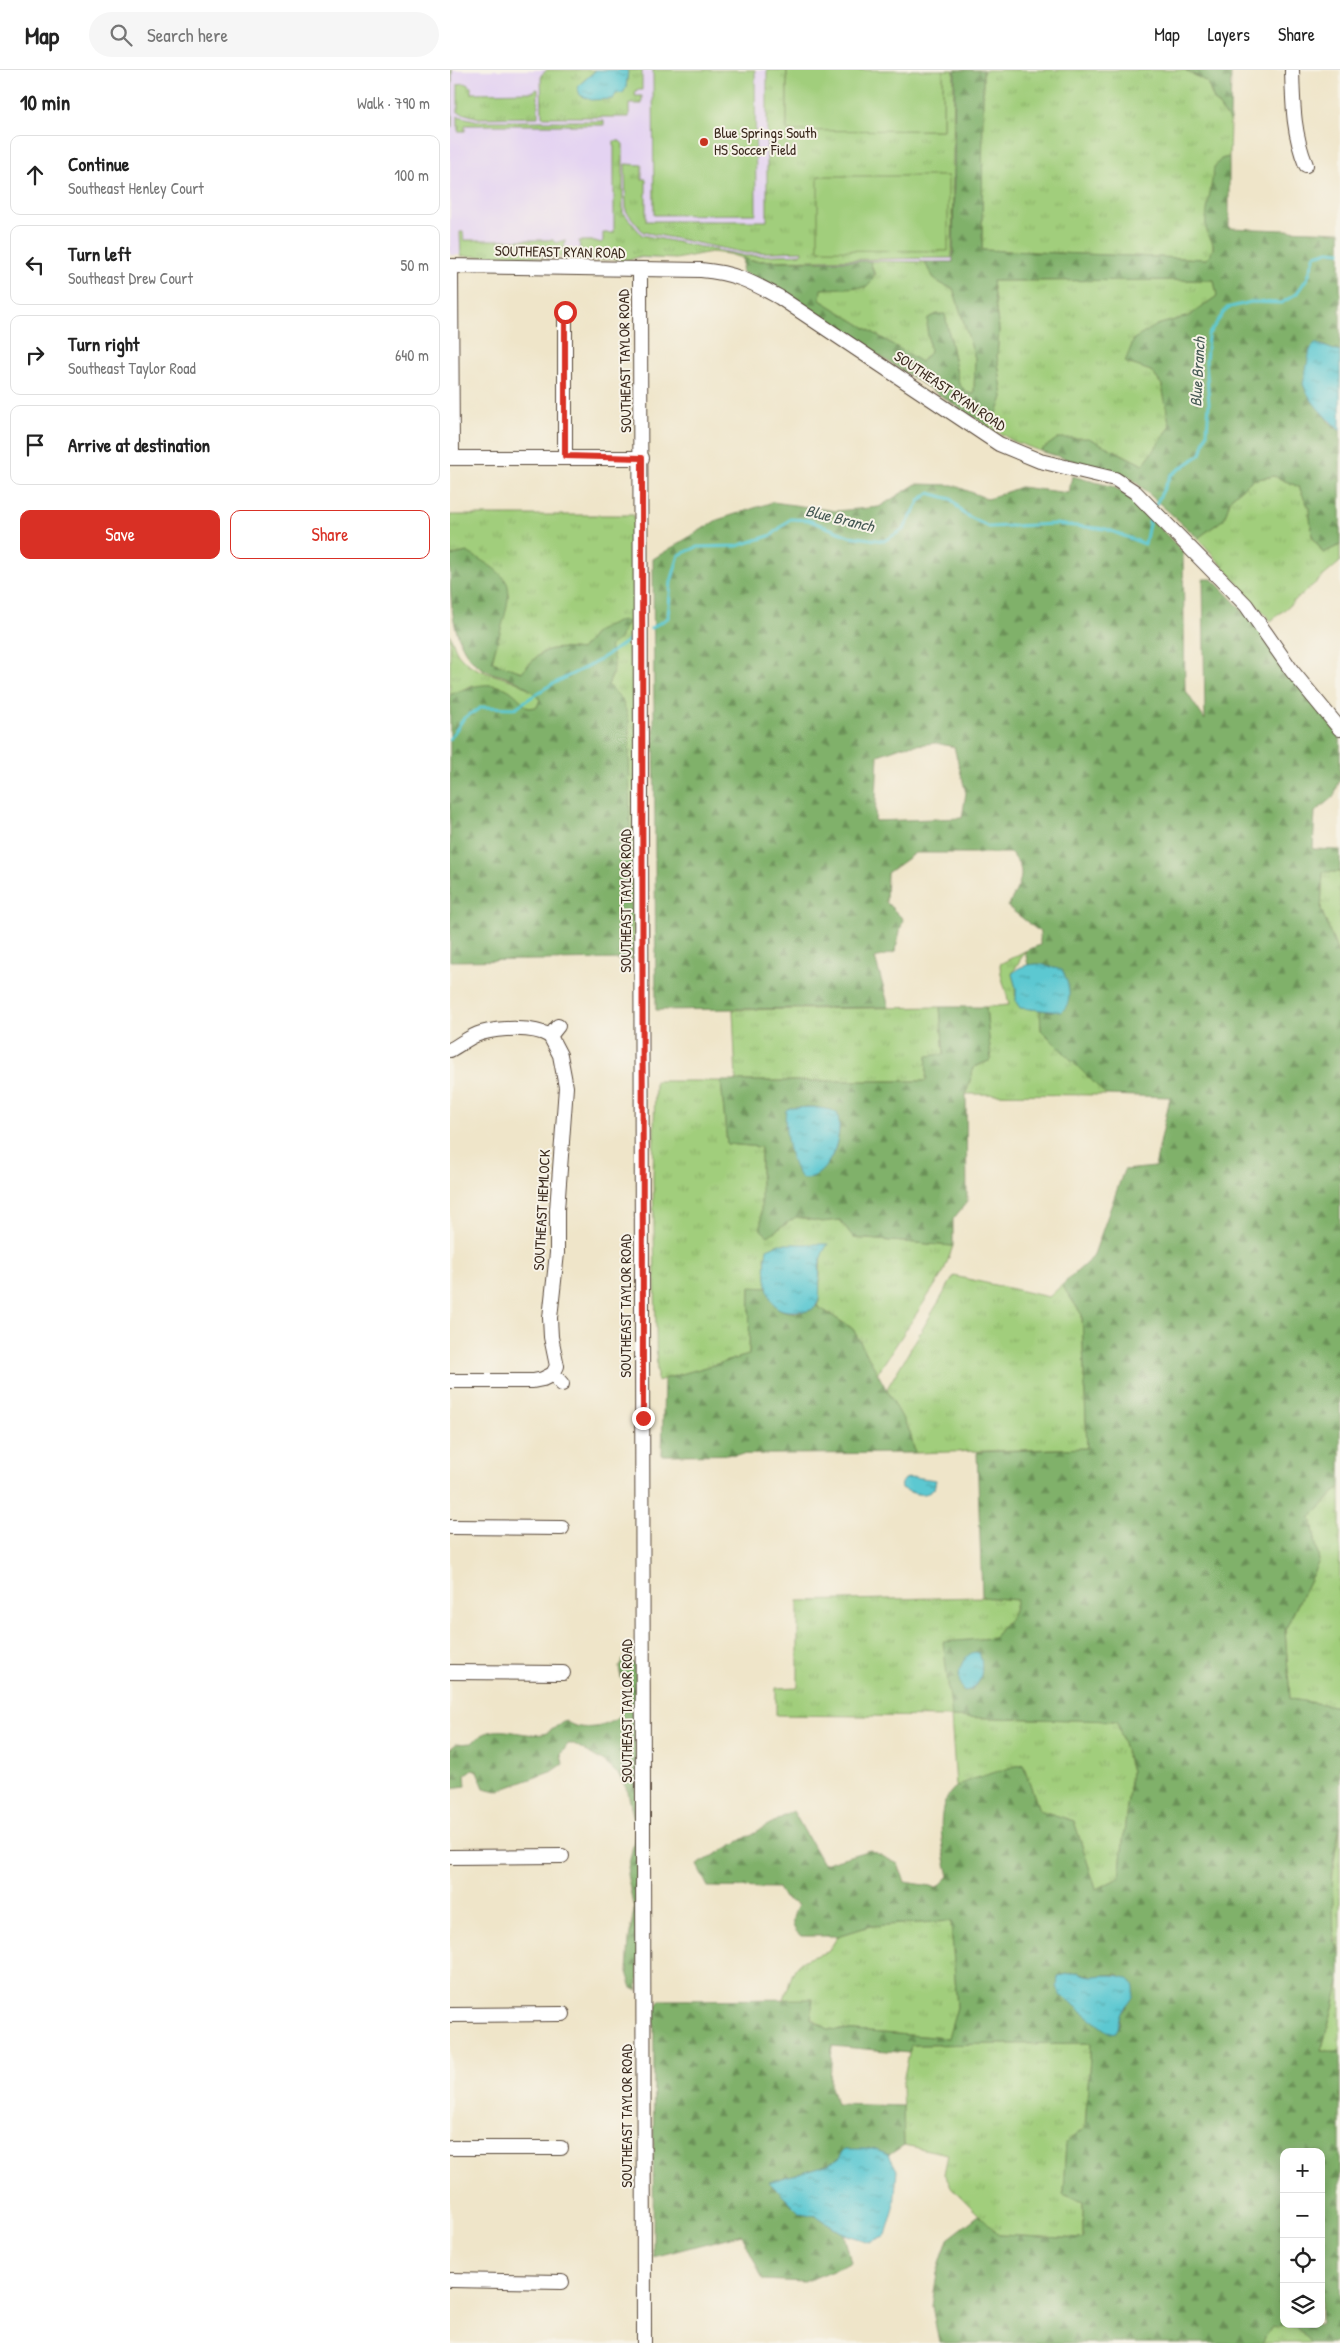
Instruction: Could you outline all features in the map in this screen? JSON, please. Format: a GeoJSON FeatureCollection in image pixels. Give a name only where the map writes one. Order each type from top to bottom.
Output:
{"type":"FeatureCollection","features":[{"type":"Feature","properties":{"kind":"street"},"geometry":{"type":"LineString","coordinates":[[1292,70],[1293,124],[1299,148],[1306,165]]}},
{"type":"Feature","properties":{"kind":"street"},"geometry":{"type":"LineString","coordinates":[[450,266],[451,458],[565,456],[642,458]]}},
{"type":"Feature","properties":{"kind":"street","name":"SOUTHEAST RYAN ROAD"},"geometry":{"type":"LineString","coordinates":[[450,266],[717,271],[735,275],[779,296],[1000,444],[1040,461],[1115,479],[1128,487],[1220,576],[1246,605],[1292,671],[1340,729]]}},
{"type":"Feature","properties":{"kind":"street","name":"SOUTHEAST TAYLOR ROAD"},"geometry":{"type":"LineString","coordinates":[[640,269],[642,458],[644,2343]]}},
{"type":"Feature","properties":{"kind":"street"},"geometry":{"type":"LineString","coordinates":[[565,312],[565,456]]}},
{"type":"Feature","properties":{"kind":"street","name":"SOUTHEAST HEMLOCK"},"geometry":{"type":"LineString","coordinates":[[450,1050],[479,1034],[489,1032],[530,1029],[554,1031],[566,1087],[565,1120],[558,1182],[557,1252],[550,1318],[557,1379],[533,1381],[450,1381]]}},
{"type":"Feature","properties":{"kind":"street"},"geometry":{"type":"LineString","coordinates":[[450,1528],[562,1528]]}},
{"type":"Feature","properties":{"kind":"street"},"geometry":{"type":"LineString","coordinates":[[450,1672],[563,1672]]}},
{"type":"Feature","properties":{"kind":"street"},"geometry":{"type":"LineString","coordinates":[[450,1857],[562,1856]]}},
{"type":"Feature","properties":{"kind":"street"},"geometry":{"type":"LineString","coordinates":[[450,2015],[563,2014]]}},
{"type":"Feature","properties":{"kind":"street"},"geometry":{"type":"LineString","coordinates":[[450,2148],[561,2148]]}},
{"type":"Feature","properties":{"kind":"street"},"geometry":{"type":"LineString","coordinates":[[450,2280],[562,2282]]}},
{"type":"Feature","properties":{"kind":"shaded area"},"geometry":{"type":"Polygon","coordinates":[[[450,70],[956,70],[953,262],[751,261],[729,254],[711,252],[676,259],[450,255],[450,70]]]}},
{"type":"Feature","properties":{"kind":"green space"},"geometry":{"type":"Polygon","coordinates":[[[450,70],[452,70],[452,127],[450,125],[450,70]]]}},
{"type":"Feature","properties":{"kind":"green space"},"geometry":{"type":"Polygon","coordinates":[[[547,70],[596,70],[579,85],[586,98],[616,94],[626,88],[628,70],[642,70],[642,90],[636,90],[635,96],[642,96],[642,104],[629,104],[629,117],[542,117],[541,75],[547,70]]]}},
{"type":"Feature","properties":{"kind":"green space","name":"Blue Springs South HS Soccer Field"},"geometry":{"type":"Polygon","coordinates":[[[653,70],[755,70],[756,214],[654,215],[653,70]]]}},
{"type":"Feature","properties":{"kind":"green space"},"geometry":{"type":"Polygon","coordinates":[[[767,70],[787,70],[787,130],[943,130],[943,70],[954,70],[952,258],[751,261],[729,254],[711,252],[676,259],[637,257],[626,262],[615,259],[587,261],[590,258],[581,257],[579,241],[601,243],[603,241],[603,233],[614,233],[614,141],[620,141],[623,144],[623,212],[642,235],[746,256],[802,254],[802,251],[746,253],[643,232],[626,211],[625,164],[642,165],[642,179],[646,179],[646,221],[767,221],[767,70]]]}},
{"type":"Feature","properties":{"kind":"green space"},"geometry":{"type":"Polygon","coordinates":[[[787,70],[943,70],[943,130],[787,131],[787,70]]]}},
{"type":"Feature","properties":{"kind":"green space"},"geometry":{"type":"Polygon","coordinates":[[[955,70],[983,70],[982,250],[1207,259],[1213,250],[1213,244],[1206,228],[1206,223],[1214,167],[1221,159],[1229,157],[1229,228],[1340,232],[1340,352],[1331,350],[1322,344],[1305,389],[1329,422],[1340,431],[1340,545],[1323,553],[1312,535],[1309,508],[1299,487],[1274,476],[1252,480],[1231,498],[1224,519],[1198,538],[1131,478],[1040,451],[1058,438],[1089,438],[1143,465],[1170,427],[1162,385],[1151,371],[1125,362],[1134,339],[1157,325],[1189,316],[1217,296],[1214,280],[992,281],[999,331],[997,356],[1003,397],[998,411],[986,425],[768,284],[742,272],[743,258],[751,261],[870,261],[873,275],[872,281],[867,287],[821,289],[820,300],[921,362],[930,352],[927,328],[928,318],[937,314],[945,314],[959,384],[967,393],[974,394],[975,358],[953,288],[935,279],[925,262],[953,262],[955,70]]]}},
{"type":"Feature","properties":{"kind":"green space"},"geometry":{"type":"Polygon","coordinates":[[[983,70],[1185,70],[1207,82],[1214,100],[1230,121],[1229,157],[1221,159],[1206,227],[1213,243],[1212,251],[1207,259],[982,250],[983,70]]]}},
{"type":"Feature","properties":{"kind":"green space"},"geometry":{"type":"Polygon","coordinates":[[[1185,70],[1231,70],[1230,121],[1214,100],[1207,82],[1185,70]]]}},
{"type":"Feature","properties":{"kind":"green space"},"geometry":{"type":"Polygon","coordinates":[[[465,83],[471,87],[471,93],[534,92],[534,90],[538,89],[538,117],[479,118],[458,112],[458,84],[465,83]]]}},
{"type":"Feature","properties":{"kind":"green space"},"geometry":{"type":"Polygon","coordinates":[[[458,116],[479,121],[604,121],[604,125],[465,125],[465,131],[458,131],[458,116]]]}},
{"type":"Feature","properties":{"kind":"green space"},"geometry":{"type":"Polygon","coordinates":[[[818,176],[948,176],[948,251],[818,250],[818,176]]]}},
{"type":"Feature","properties":{"kind":"green space"},"geometry":{"type":"Polygon","coordinates":[[[460,232],[463,232],[464,240],[553,240],[555,243],[565,240],[563,257],[461,256],[460,232]]]}},
{"type":"Feature","properties":{"kind":"green space"},"geometry":{"type":"Polygon","coordinates":[[[465,259],[468,259],[560,260],[556,261],[465,259]]]}},
{"type":"Feature","properties":{"kind":"green space"},"geometry":{"type":"Polygon","coordinates":[[[870,261],[925,262],[935,279],[953,288],[975,358],[974,394],[967,393],[959,384],[945,314],[927,328],[930,352],[921,362],[820,300],[820,289],[833,288],[875,275],[870,261]]]}},
{"type":"Feature","properties":{"kind":"green space"},"geometry":{"type":"Polygon","coordinates":[[[1214,280],[1217,296],[1189,316],[1157,325],[1125,362],[1151,371],[1162,385],[1170,427],[1143,465],[1116,451],[1058,438],[1040,451],[1013,441],[986,425],[998,411],[1003,397],[997,356],[999,331],[992,281],[1214,280]]]}},
{"type":"Feature","properties":{"kind":"green space"},"geometry":{"type":"Polygon","coordinates":[[[1072,476],[1114,487],[1132,499],[1183,552],[1185,690],[1205,720],[1203,579],[1212,579],[1249,617],[1340,737],[1340,779],[1334,796],[1315,812],[1313,849],[1340,850],[1340,872],[1323,872],[1321,909],[1340,958],[1340,1487],[1311,1517],[1319,1561],[1285,1630],[1290,1699],[1340,1707],[1340,1826],[1332,1868],[1334,1939],[1340,1953],[1340,1982],[1321,2051],[1340,2051],[1340,2340],[1335,2343],[1311,2343],[1297,2328],[1325,2328],[1325,2148],[1280,2148],[1280,2326],[1273,2326],[1261,2343],[939,2343],[932,2306],[937,2273],[948,2239],[979,2215],[999,2235],[1083,2239],[1083,2202],[1063,2194],[1066,2142],[1085,2128],[1091,2043],[911,2045],[909,2053],[832,2046],[830,2083],[836,2104],[903,2106],[904,2145],[889,2155],[873,2149],[770,2182],[800,2213],[817,2216],[844,2234],[851,2263],[804,2282],[763,2280],[742,2234],[653,2257],[654,2009],[660,2000],[813,1999],[811,2019],[828,2029],[948,2038],[957,2007],[951,1921],[870,1926],[838,1936],[801,1936],[793,1925],[794,1914],[798,1905],[784,1898],[778,1888],[708,1887],[697,1865],[793,1811],[823,1864],[870,1850],[898,1864],[905,1882],[938,1887],[949,1876],[941,1829],[944,1805],[949,1795],[956,1787],[968,1781],[1023,1764],[1039,1810],[1074,1821],[1096,1889],[1119,1878],[1131,1771],[1117,1721],[952,1717],[943,1642],[993,1638],[1013,1614],[1017,1600],[982,1597],[977,1452],[1087,1448],[1082,1315],[1062,1285],[1093,1257],[1124,1170],[1155,1167],[1170,1097],[1106,1095],[1041,1030],[1040,1009],[1052,1012],[1040,964],[1028,965],[1025,951],[1040,945],[1040,932],[1008,907],[1021,873],[1017,860],[1011,853],[915,853],[887,873],[886,902],[903,919],[895,952],[875,958],[889,1007],[656,1010],[653,559],[717,520],[773,502],[836,511],[879,507],[916,484],[953,485],[988,499],[1020,487],[1069,493],[1072,476]],[[936,743],[904,746],[878,755],[875,821],[962,818],[966,793],[954,747],[936,743]],[[966,1658],[959,1675],[970,1691],[977,1685],[981,1674],[966,1658]],[[1078,1972],[1058,1976],[1110,2032],[1120,2024],[1121,2014],[1127,2007],[1119,1974],[1091,1976],[1078,1972]]]}},
{"type":"Feature","properties":{"kind":"green space"},"geometry":{"type":"Polygon","coordinates":[[[1274,476],[1299,487],[1309,508],[1312,536],[1323,553],[1340,545],[1340,562],[1271,621],[1198,538],[1224,519],[1231,498],[1252,480],[1274,476]]]}},
{"type":"Feature","properties":{"kind":"green space"},"geometry":{"type":"Polygon","coordinates":[[[450,515],[634,515],[639,959],[631,959],[622,699],[608,685],[614,672],[597,631],[581,650],[561,648],[547,650],[535,658],[522,672],[492,662],[508,598],[467,552],[450,556],[450,515]]]}},
{"type":"Feature","properties":{"kind":"green space"},"geometry":{"type":"Polygon","coordinates":[[[467,552],[495,569],[507,583],[508,599],[506,610],[492,662],[522,672],[547,650],[561,648],[581,650],[597,631],[622,620],[628,622],[618,640],[609,647],[614,666],[608,685],[622,699],[629,720],[631,959],[450,961],[450,695],[471,687],[493,685],[507,689],[516,695],[528,708],[537,707],[540,700],[520,683],[480,667],[469,657],[461,643],[452,611],[450,556],[467,552]]]}},
{"type":"Feature","properties":{"kind":"green space"},"geometry":{"type":"Polygon","coordinates":[[[450,635],[458,654],[469,664],[489,674],[511,680],[532,691],[540,700],[537,707],[528,708],[508,690],[471,686],[450,695],[450,635]]]}},
{"type":"Feature","properties":{"kind":"green space"},"geometry":{"type":"Polygon","coordinates":[[[1323,871],[1340,872],[1340,958],[1321,909],[1323,871]]]}},
{"type":"Feature","properties":{"kind":"green space"},"geometry":{"type":"Polygon","coordinates":[[[1025,951],[1012,974],[1016,988],[1015,995],[1029,1009],[1040,1009],[1041,1030],[1106,1095],[966,1094],[974,1067],[991,1060],[986,1007],[1009,1005],[1000,964],[1025,951]]]}},
{"type":"Feature","properties":{"kind":"green space"},"geometry":{"type":"Polygon","coordinates":[[[940,1007],[944,1055],[926,1081],[736,1081],[733,1010],[940,1007]]]}},
{"type":"Feature","properties":{"kind":"green space"},"geometry":{"type":"Polygon","coordinates":[[[940,1007],[986,1007],[991,1060],[974,1067],[966,1094],[967,1202],[953,1219],[953,1246],[854,1238],[840,1220],[822,1222],[796,1217],[768,1236],[761,1230],[761,1147],[727,1144],[721,1081],[926,1081],[927,1056],[944,1054],[940,1007]],[[814,1107],[790,1108],[786,1111],[796,1171],[803,1179],[819,1170],[831,1159],[839,1132],[837,1113],[814,1107]]]}},
{"type":"Feature","properties":{"kind":"green space"},"geometry":{"type":"Polygon","coordinates":[[[655,1081],[721,1081],[727,1144],[761,1147],[761,1185],[780,1203],[796,1214],[814,1220],[840,1220],[854,1238],[953,1246],[943,1273],[877,1374],[853,1329],[817,1306],[819,1301],[821,1246],[810,1245],[765,1257],[768,1288],[750,1288],[749,1355],[657,1381],[653,1180],[655,1081]]]}},
{"type":"Feature","properties":{"kind":"green space"},"geometry":{"type":"Polygon","coordinates":[[[954,1276],[1049,1297],[1062,1285],[1082,1315],[1087,1448],[915,1453],[910,1432],[886,1390],[954,1276]]]}},
{"type":"Feature","properties":{"kind":"green space"},"geometry":{"type":"Polygon","coordinates":[[[750,1287],[768,1288],[773,1302],[780,1309],[802,1312],[817,1306],[853,1329],[910,1432],[915,1453],[662,1455],[664,1379],[749,1355],[750,1287]]]}},
{"type":"Feature","properties":{"kind":"green space"},"geometry":{"type":"Polygon","coordinates":[[[1340,1487],[1340,1707],[1290,1699],[1285,1630],[1319,1561],[1311,1517],[1340,1487]]]}},
{"type":"Feature","properties":{"kind":"green space"},"geometry":{"type":"Polygon","coordinates":[[[982,1597],[1017,1600],[1013,1614],[993,1638],[952,1717],[1117,1721],[1131,1771],[1119,1878],[1096,1889],[1074,1821],[1039,1810],[1023,1764],[956,1786],[951,1717],[776,1715],[776,1688],[798,1687],[798,1601],[982,1597]]]}},
{"type":"Feature","properties":{"kind":"green space"},"geometry":{"type":"Polygon","coordinates":[[[628,1657],[632,1660],[639,1674],[638,1991],[632,1988],[627,1972],[629,1939],[634,1910],[627,1874],[635,1825],[628,1792],[619,1775],[604,1762],[574,1744],[568,1744],[561,1754],[563,1764],[553,1771],[497,1791],[484,1788],[477,1771],[473,1769],[465,1775],[466,1786],[450,1788],[450,1749],[456,1744],[472,1743],[489,1732],[506,1731],[533,1735],[543,1734],[566,1721],[584,1727],[606,1725],[612,1722],[624,1709],[628,1698],[629,1690],[621,1678],[619,1667],[624,1658],[628,1657]]]}},
{"type":"Feature","properties":{"kind":"green space"},"geometry":{"type":"Polygon","coordinates":[[[1340,1826],[1340,1953],[1335,1939],[1333,1924],[1332,1890],[1340,1826]]]}},
{"type":"Feature","properties":{"kind":"green space"},"geometry":{"type":"Polygon","coordinates":[[[951,1921],[957,2007],[949,2038],[828,2029],[784,1999],[793,1972],[797,1966],[807,1959],[828,1952],[838,1936],[870,1926],[951,1921]]]}},
{"type":"Feature","properties":{"kind":"green space"},"geometry":{"type":"Polygon","coordinates":[[[1340,1982],[1340,2051],[1321,2052],[1340,1982]]]}},
{"type":"Feature","properties":{"kind":"green space"},"geometry":{"type":"Polygon","coordinates":[[[1091,2043],[1085,2128],[1066,2143],[1063,2194],[1083,2202],[1083,2239],[999,2235],[952,2188],[944,2174],[948,2154],[904,2145],[902,2085],[911,2045],[1091,2043]]]}},
{"type":"Feature","properties":{"kind":"green space"},"geometry":{"type":"Polygon","coordinates":[[[1273,2326],[1297,2328],[1311,2343],[1261,2343],[1273,2326]]]}},
{"type":"Feature","properties":{"kind":"water"},"geometry":{"type":"Polygon","coordinates":[[[596,70],[628,70],[626,88],[623,93],[616,94],[613,99],[591,100],[580,95],[579,85],[596,70]]]}},
{"type":"Feature","properties":{"kind":"water"},"geometry":{"type":"Polygon","coordinates":[[[1315,343],[1340,352],[1340,431],[1314,404],[1303,384],[1310,350],[1315,343]]]}},
{"type":"Feature","properties":{"kind":"water"},"geometry":{"type":"Polygon","coordinates":[[[1040,964],[1062,970],[1068,986],[1069,998],[1068,1003],[1061,1012],[1020,1008],[1016,1002],[1016,988],[1012,974],[1021,967],[1040,964]]]}},
{"type":"Feature","properties":{"kind":"water"},"geometry":{"type":"Polygon","coordinates":[[[814,1107],[837,1113],[839,1132],[833,1154],[827,1164],[812,1177],[803,1179],[794,1167],[788,1147],[786,1110],[790,1108],[814,1107]]]}},
{"type":"Feature","properties":{"kind":"water"},"geometry":{"type":"Polygon","coordinates":[[[779,1244],[828,1244],[820,1262],[818,1301],[812,1309],[789,1311],[778,1308],[773,1303],[766,1280],[765,1263],[767,1249],[779,1244]]]}},
{"type":"Feature","properties":{"kind":"water"},"geometry":{"type":"Polygon","coordinates":[[[914,1477],[936,1480],[934,1489],[927,1493],[918,1494],[902,1488],[901,1483],[904,1479],[914,1477]]]}},
{"type":"Feature","properties":{"kind":"water"},"geometry":{"type":"Polygon","coordinates":[[[975,1652],[979,1653],[982,1671],[975,1687],[964,1691],[959,1681],[960,1669],[966,1658],[975,1652]]]}},
{"type":"Feature","properties":{"kind":"water"},"geometry":{"type":"Polygon","coordinates":[[[1078,1972],[1091,1976],[1120,1976],[1131,1981],[1134,1986],[1134,1993],[1131,2001],[1122,2013],[1116,2032],[1110,2033],[1061,1995],[1057,1987],[1058,1976],[1078,1972]]]}},
{"type":"Feature","properties":{"kind":"water"},"geometry":{"type":"Polygon","coordinates":[[[845,2149],[873,2149],[889,2155],[897,2170],[894,2208],[886,2235],[870,2242],[844,2234],[817,2216],[800,2213],[769,2182],[826,2165],[838,2159],[845,2149]]]}},
{"type":"Feature","properties":{"kind":"waterway","name":"Blue Branch"},"geometry":{"type":"LineString","coordinates":[[1156,504],[1171,475],[1201,454],[1207,433],[1209,403],[1206,362],[1208,335],[1227,308],[1251,302],[1282,303],[1297,293],[1308,277],[1315,255],[1329,251],[1340,252]]}},
{"type":"Feature","properties":{"kind":"waterway","name":"Blue Branch"},"geometry":{"type":"LineString","coordinates":[[651,628],[668,618],[671,582],[679,555],[697,547],[737,546],[772,535],[790,519],[808,520],[849,536],[884,541],[904,529],[920,500],[929,493],[951,499],[964,514],[989,527],[1055,524],[1106,529],[1145,544],[1150,519]]}},
{"type":"Feature","properties":{"kind":"waterway","name":"Blue Branch"},"geometry":{"type":"LineString","coordinates":[[450,739],[464,718],[482,707],[515,708],[547,687],[598,661],[635,636]]}},
{"type":"Feature","properties":{"kind":"place","name":"Blue Springs South HS Soccer Field"},"geometry":{"type":"Point","coordinates":[704,142]}},
{"type":"Feature","properties":{"kind":"route"},"geometry":{"type":"LineString","coordinates":[[565,312],[565,456],[642,458],[643,1418]]}}]}
